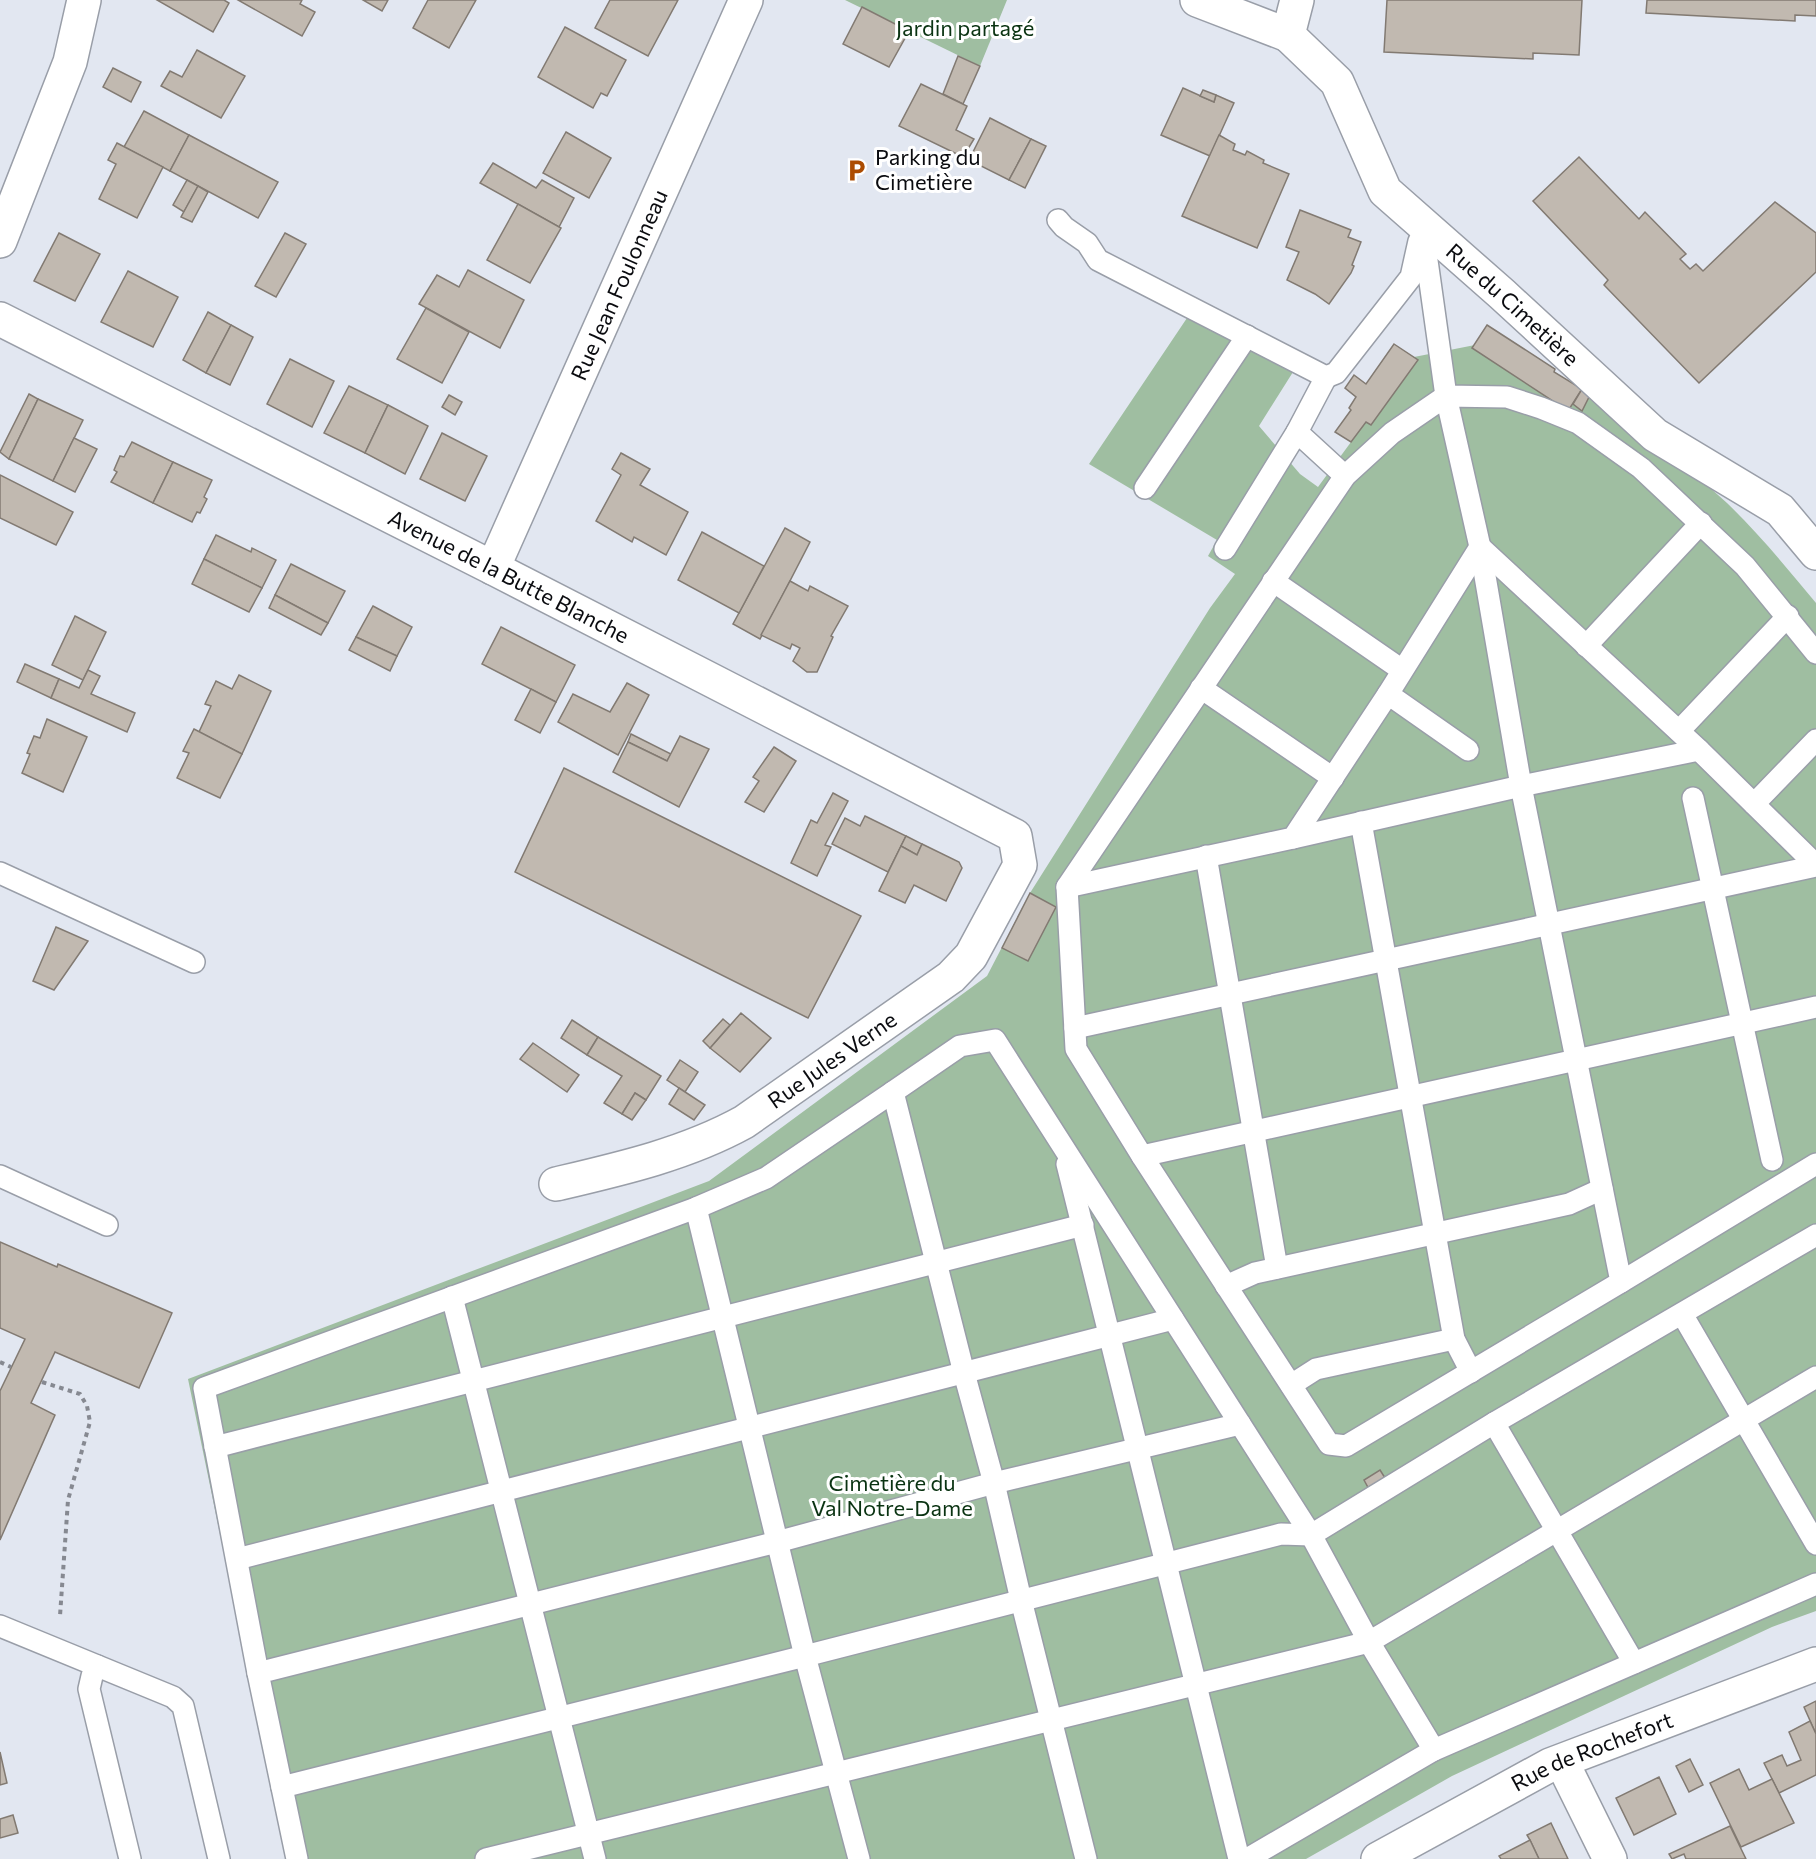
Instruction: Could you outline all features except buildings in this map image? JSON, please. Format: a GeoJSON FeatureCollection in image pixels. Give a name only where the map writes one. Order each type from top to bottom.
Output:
{"type":"FeatureCollection","features":[{"type":"Feature","properties":{"kind":"street"},"geometry":{"type":"LineString","coordinates":[[0,241],[70,62],[84,0]]}},
{"type":"Feature","properties":{"kind":"street","name":"Rue Jean Foulonneau"},"geometry":{"type":"LineString","coordinates":[[493,568],[746,0]]}},
{"type":"Feature","properties":{"kind":"street"},"geometry":{"type":"LineString","coordinates":[[1197,0],[1288,35],[1297,0]]}},
{"type":"Feature","properties":{"kind":"street","name":"Rue du Cimetière"},"geometry":{"type":"LineString","coordinates":[[1288,35],[1337,82],[1385,191],[1502,294],[1655,435],[1780,510],[1816,553]]}},
{"type":"Feature","properties":{"kind":"street","name":"Avenue de la Butte Blanche"},"geometry":{"type":"LineString","coordinates":[[0,319],[493,568],[1015,836]]}},
{"type":"Feature","properties":{"kind":"street","name":"Rue Jules Verne"},"geometry":{"type":"LineString","coordinates":[[556,1184],[627,1167],[718,1136],[744,1122],[951,977],[971,956],[1020,866],[1015,836]]}},
{"type":"Feature","properties":{"kind":"street","name":"Rue de Rochefort"},"geometry":{"type":"LineString","coordinates":[[1378,1859],[1550,1765],[1816,1664]]}},
{"type":"Feature","properties":{"kind":"street"},"geometry":{"type":"LineString","coordinates":[[1562,1762],[1610,1859]]}},
{"type":"Feature","properties":{"kind":"lane"},"geometry":{"type":"LineString","coordinates":[[1058,220],[1087,243],[1098,260],[1326,376],[1336,373],[1411,277],[1422,225]]}},
{"type":"Feature","properties":{"kind":"lane"},"geometry":{"type":"LineString","coordinates":[[1422,225],[1446,396],[1480,547],[1521,786],[1621,1282]]}},
{"type":"Feature","properties":{"kind":"lane"},"geometry":{"type":"LineString","coordinates":[[1145,488],[1247,336]]}},
{"type":"Feature","properties":{"kind":"lane"},"geometry":{"type":"LineString","coordinates":[[1225,549],[1297,432],[1326,376]]}},
{"type":"Feature","properties":{"kind":"lane"},"geometry":{"type":"LineString","coordinates":[[1816,653],[1745,566],[1641,468],[1578,423],[1507,398],[1446,396],[1392,433],[1346,476],[1066,887],[1076,1049],[1142,1156],[1329,1444],[1346,1446],[1816,1164]]}},
{"type":"Feature","properties":{"kind":"lane"},"geometry":{"type":"LineString","coordinates":[[1297,432],[1346,476]]}},
{"type":"Feature","properties":{"kind":"lane"},"geometry":{"type":"LineString","coordinates":[[1586,646],[1701,524]]}},
{"type":"Feature","properties":{"kind":"lane"},"geometry":{"type":"LineString","coordinates":[[1480,547],[1679,731],[1816,865]]}},
{"type":"Feature","properties":{"kind":"lane"},"geometry":{"type":"LineString","coordinates":[[1293,838],[1388,694],[1480,547]]}},
{"type":"Feature","properties":{"kind":"lane"},"geometry":{"type":"LineString","coordinates":[[1273,581],[1402,670]]}},
{"type":"Feature","properties":{"kind":"lane"},"geometry":{"type":"LineString","coordinates":[[1679,731],[1788,616]]}},
{"type":"Feature","properties":{"kind":"lane"},"geometry":{"type":"LineString","coordinates":[[1201,688],[1333,778]]}},
{"type":"Feature","properties":{"kind":"lane"},"geometry":{"type":"LineString","coordinates":[[1388,694],[1468,750]]}},
{"type":"Feature","properties":{"kind":"lane"},"geometry":{"type":"LineString","coordinates":[[1754,804],[1816,740]]}},
{"type":"Feature","properties":{"kind":"lane"},"geometry":{"type":"LineString","coordinates":[[1066,887],[1521,786],[1699,750]]}},
{"type":"Feature","properties":{"kind":"lane"},"geometry":{"type":"LineString","coordinates":[[1693,798],[1772,1160]]}},
{"type":"Feature","properties":{"kind":"lane"},"geometry":{"type":"LineString","coordinates":[[1361,822],[1454,1339],[1471,1371]]}},
{"type":"Feature","properties":{"kind":"lane"},"geometry":{"type":"LineString","coordinates":[[1206,856],[1277,1268]]}},
{"type":"Feature","properties":{"kind":"lane"},"geometry":{"type":"LineString","coordinates":[[1075,1028],[1816,865]]}},
{"type":"Feature","properties":{"kind":"lane"},"geometry":{"type":"LineString","coordinates":[[0,873],[194,962]]}},
{"type":"Feature","properties":{"kind":"lane"},"geometry":{"type":"LineString","coordinates":[[1142,1156],[1816,1007]]}},
{"type":"Feature","properties":{"kind":"lane"},"geometry":{"type":"LineString","coordinates":[[297,1859],[258,1673],[204,1388],[696,1208],[766,1178],[960,1046],[995,1040],[1311,1535],[1369,1642],[1434,1750]]}},
{"type":"Feature","properties":{"kind":"lane"},"geometry":{"type":"LineString","coordinates":[[893,1092],[994,1483],[1086,1859]]}},
{"type":"Feature","properties":{"kind":"lane"},"geometry":{"type":"LineString","coordinates":[[1063,1146],[1239,1859]]}},
{"type":"Feature","properties":{"kind":"lane"},"geometry":{"type":"LineString","coordinates":[[0,1176],[107,1225]]}},
{"type":"Feature","properties":{"kind":"lane"},"geometry":{"type":"LineString","coordinates":[[1226,1286],[1255,1273],[1569,1203],[1602,1190]]}},
{"type":"Feature","properties":{"kind":"lane"},"geometry":{"type":"LineString","coordinates":[[696,1208],[805,1656],[859,1859]]}},
{"type":"Feature","properties":{"kind":"lane"},"geometry":{"type":"LineString","coordinates":[[215,1447],[1083,1225]]}},
{"type":"Feature","properties":{"kind":"lane"},"geometry":{"type":"LineString","coordinates":[[282,1787],[1281,1534],[1311,1535],[1494,1423],[1816,1235]]}},
{"type":"Feature","properties":{"kind":"lane"},"geometry":{"type":"LineString","coordinates":[[452,1298],[595,1859]]}},
{"type":"Feature","properties":{"kind":"lane"},"geometry":{"type":"LineString","coordinates":[[1682,1314],[1816,1544]]}},
{"type":"Feature","properties":{"kind":"lane"},"geometry":{"type":"LineString","coordinates":[[237,1559],[1173,1319]]}},
{"type":"Feature","properties":{"kind":"lane"},"geometry":{"type":"LineString","coordinates":[[1290,1385],[1316,1369],[1454,1339]]}},
{"type":"Feature","properties":{"kind":"lane"},"geometry":{"type":"LineString","coordinates":[[486,1859],[1369,1642],[1816,1377]]}},
{"type":"Feature","properties":{"kind":"lane"},"geometry":{"type":"LineString","coordinates":[[1494,1423],[1634,1663]]}},
{"type":"Feature","properties":{"kind":"lane"},"geometry":{"type":"LineString","coordinates":[[258,1673],[777,1542],[994,1483],[1240,1424]]}},
{"type":"Feature","properties":{"kind":"lane"},"geometry":{"type":"LineString","coordinates":[[1247,1859],[1434,1750],[1816,1584]]}},
{"type":"Feature","properties":{"kind":"lane"},"geometry":{"type":"LineString","coordinates":[[0,1626],[173,1697],[183,1706],[219,1859]]}},
{"type":"Feature","properties":{"kind":"lane"},"geometry":{"type":"LineString","coordinates":[[97,1666],[89,1689],[130,1859]]}},
{"type":"Feature","properties":{"kind":"path"},"geometry":{"type":"LineString","coordinates":[[0,1362],[11,1367]]}},
{"type":"Feature","properties":{"kind":"path"},"geometry":{"type":"LineString","coordinates":[[42,1382],[80,1394],[87,1406],[90,1422],[68,1500],[59,1650]]}},
{"type":"Feature","properties":{"kind":"green space","name":"Jardin partagé"},"geometry":{"type":"Polygon","coordinates":[[[845,0],[1007,0],[980,66],[845,0]]]}},
{"type":"Feature","properties":{"kind":"green space","name":"Cimetière du Val Notre-Dame"},"geometry":{"type":"Polygon","coordinates":[[[1187,318],[1293,372],[1259,426],[1300,474],[1318,487],[1351,442],[1335,432],[1351,410],[1349,408],[1356,397],[1345,388],[1354,375],[1366,384],[1394,344],[1414,357],[1475,345],[1487,325],[1555,369],[1555,372],[1622,418],[1686,467],[1750,527],[1816,603],[1816,1611],[1772,1627],[1452,1776],[1306,1859],[287,1859],[188,1379],[709,1181],[987,976],[1030,893],[1210,608],[1235,574],[1208,556],[1217,540],[1089,464],[1187,318]]]}},
{"type":"Feature","properties":{"kind":"place","name":"Parking du Cimetière"},"geometry":{"type":"Point","coordinates":[857,170]}}]}
